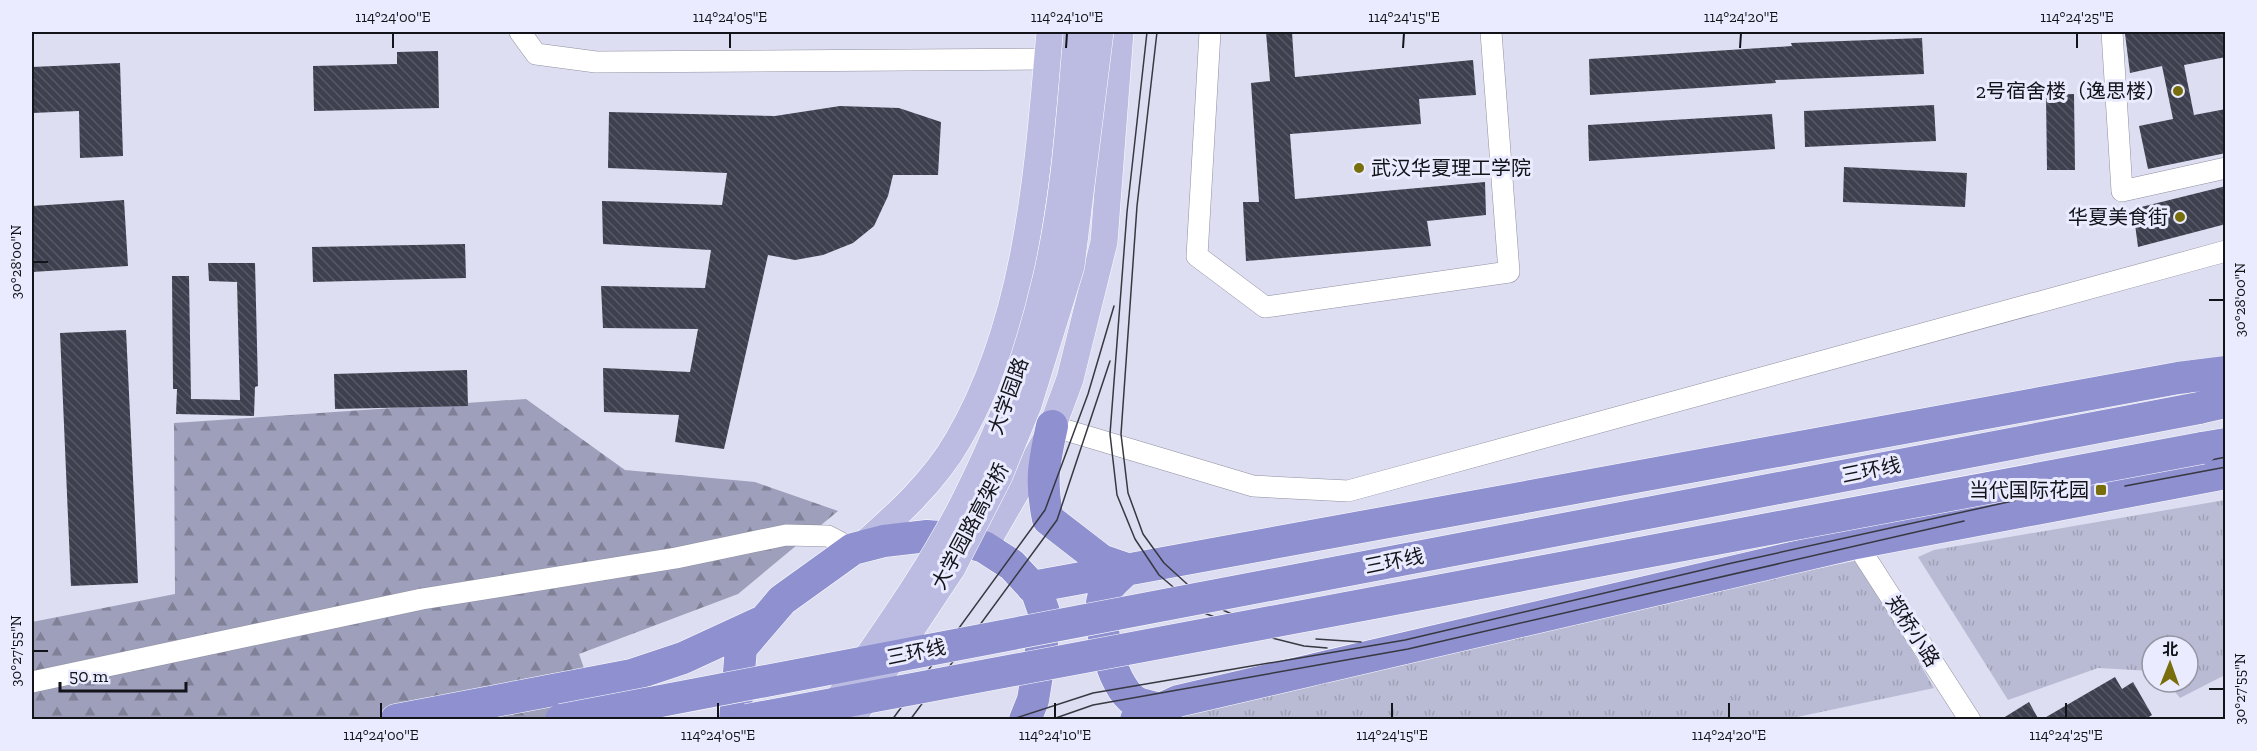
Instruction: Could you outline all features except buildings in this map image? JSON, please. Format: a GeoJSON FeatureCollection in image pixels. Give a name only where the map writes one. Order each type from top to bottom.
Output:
{"type":"FeatureCollection","features":[{"type":"Feature","properties":{"kind":"highway"},"geometry":{"type":"LineString","coordinates":[[1032,587],[2226,370]]}},
{"type":"Feature","properties":{"kind":"highway","name":"三环线"},"geometry":{"type":"LineString","coordinates":[[561,720],[2212,405]]}},
{"type":"Feature","properties":{"kind":"highway"},"geometry":{"type":"LineString","coordinates":[[1052,426],[1044,463],[1042,489],[1048,519],[1101,560],[1127,569]]}},
{"type":"Feature","properties":{"kind":"highway","name":"三环线"},"geometry":{"type":"LineString","coordinates":[[747,720],[2214,446]]}},
{"type":"Feature","properties":{"kind":"highway"},"geometry":{"type":"LineString","coordinates":[[1127,569],[1110,585],[1103,598],[1109,662],[1115,680],[1148,714],[1178,701],[1856,543],[2220,476]]}},
{"type":"Feature","properties":{"kind":"highway"},"geometry":{"type":"LineString","coordinates":[[735,720],[741,648],[760,622],[782,600],[857,548],[927,536],[953,538],[984,547],[1012,565],[1037,592],[1044,612],[1042,644],[1033,700],[1025,720]]}},
{"type":"Feature","properties":{"kind":"highway"},"geometry":{"type":"LineString","coordinates":[[396,720],[632,675],[683,658],[760,622]]}},
{"type":"Feature","properties":{"kind":"main road"},"geometry":{"type":"LineString","coordinates":[[857,548],[910,504],[958,441],[993,367],[1017,284],[1030,214],[1050,32]]}},
{"type":"Feature","properties":{"kind":"main road","name":"大学园路"},"geometry":{"type":"LineString","coordinates":[[824,720],[929,562],[966,497],[994,436],[1029,338],[1046,279],[1062,178],[1077,32]]}},
{"type":"Feature","properties":{"kind":"main road","name":"大学园路高架桥"},"geometry":{"type":"LineString","coordinates":[[851,720],[952,568],[999,476],[1028,405],[1071,266],[1100,32]]}},
{"type":"Feature","properties":{"kind":"main road"},"geometry":{"type":"LineString","coordinates":[[984,547],[1029,472],[1052,426],[1070,379],[1104,242],[1120,32]]}},
{"type":"Feature","properties":{"kind":"street"},"geometry":{"type":"LineString","coordinates":[[520,32],[536,54],[596,62],[1048,59]]}},
{"type":"Feature","properties":{"kind":"street"},"geometry":{"type":"LineString","coordinates":[[1210,32],[1197,256],[1265,307],[1509,272],[1491,32]]}},
{"type":"Feature","properties":{"kind":"street"},"geometry":{"type":"LineString","coordinates":[[2112,32],[2122,191],[2226,168]]}},
{"type":"Feature","properties":{"kind":"street"},"geometry":{"type":"LineString","coordinates":[[1052,426],[1253,486],[1348,491],[2226,251]]}},
{"type":"Feature","properties":{"kind":"street"},"geometry":{"type":"LineString","coordinates":[[32,682],[422,599],[676,558],[786,535],[828,536],[857,548]]}},
{"type":"Feature","properties":{"kind":"street","name":"郑桥小路"},"geometry":{"type":"LineString","coordinates":[[1856,543],[1970,720]]}},
{"type":"Feature","properties":{"kind":"green space"},"geometry":{"type":"Polygon","coordinates":[[[526,399],[625,470],[755,482],[838,511],[738,594],[579,654],[602,719],[32,720],[32,622],[175,594],[174,423],[526,399]]]}},
{"type":"Feature","properties":{"kind":"green space"},"geometry":{"type":"Polygon","coordinates":[[[2225,500],[2225,675],[2200,688],[2200,634],[2140,634],[2140,670],[2098,668],[2008,700],[1918,557],[1934,550],[2225,500]]]}},
{"type":"Feature","properties":{"kind":"green space"},"geometry":{"type":"Polygon","coordinates":[[[1859,560],[1934,688],[1783,720],[1150,720],[1723,588],[1859,560]]]}},
{"type":"Feature","properties":{"kind":"tram line"},"geometry":{"type":"LineString","coordinates":[[1147,32],[1127,212],[1110,434],[1117,495],[1135,539],[1159,575],[1204,613],[1268,637],[1304,646],[1327,648]]}},
{"type":"Feature","properties":{"kind":"tram line"},"geometry":{"type":"LineString","coordinates":[[1157,32],[1137,206],[1121,434],[1128,493],[1143,534],[1164,563],[1209,604],[1241,618]]}},
{"type":"Feature","properties":{"kind":"tram line"},"geometry":{"type":"LineString","coordinates":[[892,720],[1045,510],[1088,394],[1114,306]]}},
{"type":"Feature","properties":{"kind":"tram line"},"geometry":{"type":"LineString","coordinates":[[910,720],[1057,520],[1110,361]]}},
{"type":"Feature","properties":{"kind":"tram line"},"geometry":{"type":"LineString","coordinates":[[1010,720],[1093,693],[1405,640],[1732,563],[2099,482],[2226,457]]}},
{"type":"Feature","properties":{"kind":"tram line"},"geometry":{"type":"LineString","coordinates":[[2125,486],[2226,467]]}},
{"type":"Feature","properties":{"kind":"tram line"},"geometry":{"type":"LineString","coordinates":[[1050,720],[1093,705],[1408,649],[1964,521]]}},
{"type":"Feature","properties":{"kind":"tram line"},"geometry":{"type":"LineString","coordinates":[[1316,639],[1361,642]]}},
{"type":"Feature","properties":{"kind":"place","name":"2号宿舍楼（逸思楼）"},"geometry":{"type":"Point","coordinates":[2178,91]}},
{"type":"Feature","properties":{"kind":"place","name":"武汉华夏理工学院"},"geometry":{"type":"Point","coordinates":[1359,168]}},
{"type":"Feature","properties":{"kind":"place","name":"华夏美食街"},"geometry":{"type":"Point","coordinates":[2180,217]}},
{"type":"Feature","properties":{"kind":"place","name":"当代国际花园"},"geometry":{"type":"Point","coordinates":[2101,490]}}]}
